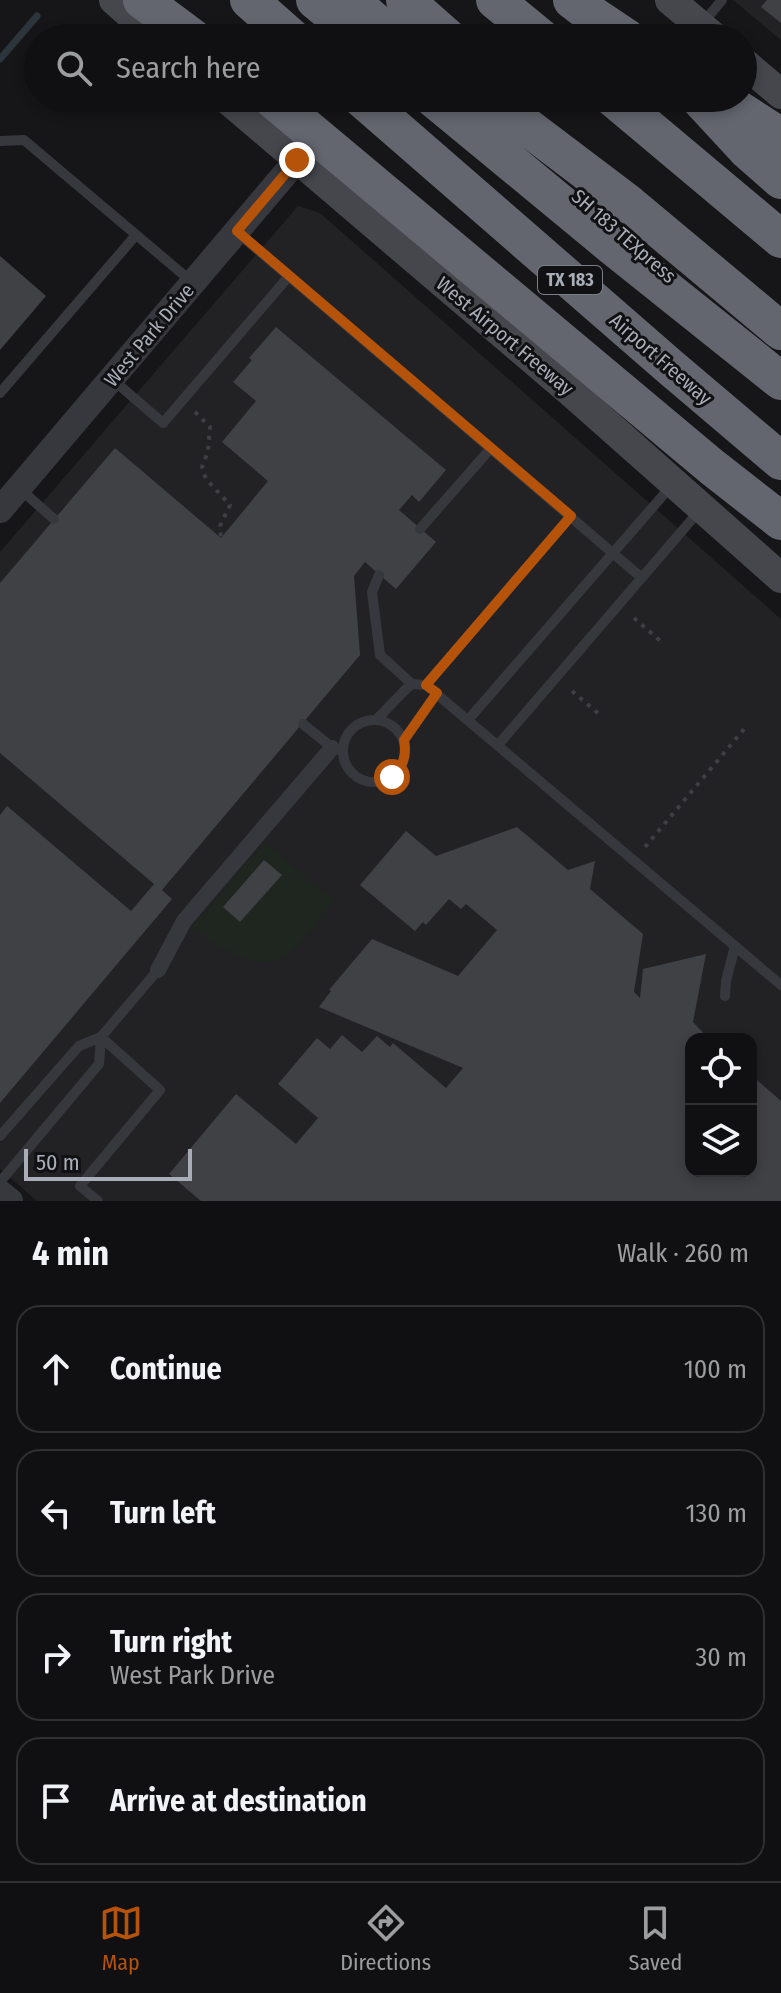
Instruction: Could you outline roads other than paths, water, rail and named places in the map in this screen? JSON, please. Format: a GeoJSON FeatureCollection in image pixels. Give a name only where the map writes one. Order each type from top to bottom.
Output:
{"type":"FeatureCollection","features":[{"type":"Feature","properties":{"kind":"highway"},"geometry":{"type":"LineString","coordinates":[[142,0],[174,24]]}},
{"type":"Feature","properties":{"kind":"highway"},"geometry":{"type":"LineString","coordinates":[[249,0],[276,24]]}},
{"type":"Feature","properties":{"kind":"highway"},"geometry":{"type":"LineString","coordinates":[[315,0],[344,24]]}},
{"type":"Feature","properties":{"kind":"highway"},"geometry":{"type":"LineString","coordinates":[[350,0],[378,24]]}},
{"type":"Feature","properties":{"kind":"highway"},"geometry":{"type":"LineString","coordinates":[[377,0],[404,24]]}},
{"type":"Feature","properties":{"kind":"highway"},"geometry":{"type":"LineString","coordinates":[[405,0],[432,24]]}},
{"type":"Feature","properties":{"kind":"highway"},"geometry":{"type":"LineString","coordinates":[[495,0],[524,24]]}},
{"type":"Feature","properties":{"kind":"highway"},"geometry":{"type":"LineString","coordinates":[[572,0],[606,24]]}},
{"type":"Feature","properties":{"kind":"highway"},"geometry":{"type":"LineString","coordinates":[[609,0],[631,24]]}},
{"type":"Feature","properties":{"kind":"highway"},"geometry":{"type":"LineString","coordinates":[[288,112],[712,467],[781,521]]}},
{"type":"Feature","properties":{"kind":"highway","name":"Airport Freeway"},"geometry":{"type":"LineString","coordinates":[[377,112],[781,461]]}},
{"type":"Feature","properties":{"kind":"highway"},"geometry":{"type":"LineString","coordinates":[[450,112],[611,245],[781,379]]}},
{"type":"Feature","properties":{"kind":"highway","name":"SH 183 TEXpress"},"geometry":{"type":"LineString","coordinates":[[480,112],[621,232],[781,379]]}},
{"type":"Feature","properties":{"kind":"highway","name":"SH 183 TEXpress"},"geometry":{"type":"LineString","coordinates":[[507,112],[629,204],[781,331]]}},
{"type":"Feature","properties":{"kind":"highway"},"geometry":{"type":"LineString","coordinates":[[530,112],[629,204]]}},
{"type":"Feature","properties":{"kind":"highway"},"geometry":{"type":"LineString","coordinates":[[630,112],[781,239]]}},
{"type":"Feature","properties":{"kind":"highway"},"geometry":{"type":"LineString","coordinates":[[719,112],[765,144]]}},
{"type":"Feature","properties":{"kind":"highway"},"geometry":{"type":"LineString","coordinates":[[734,112],[765,144],[781,180]]}},
{"type":"Feature","properties":{"kind":"main road"},"geometry":{"type":"LineString","coordinates":[[114,0],[141,24]]}},
{"type":"Feature","properties":{"kind":"main road"},"geometry":{"type":"LineString","coordinates":[[670,0],[698,24]]}},
{"type":"Feature","properties":{"kind":"main road"},"geometry":{"type":"LineString","coordinates":[[757,74],[781,94]]}},
{"type":"Feature","properties":{"kind":"main road","name":"West Airport Freeway"},"geometry":{"type":"LineString","coordinates":[[242,112],[571,392],[781,578]]}},
{"type":"Feature","properties":{"kind":"street","name":"West Park Drive"},"geometry":{"type":"LineString","coordinates":[[0,510],[297,160]]}},
{"type":"Feature","properties":{"kind":"street"},"geometry":{"type":"LineString","coordinates":[[158,970],[184,921],[338,752]]}},
{"type":"Feature","properties":{"kind":"street"},"geometry":{"type":"LineString","coordinates":[[0,1193],[10,1201]]}},
{"type":"Feature","properties":{"kind":"lane"},"geometry":{"type":"LineString","coordinates":[[712,24],[722,0]]}},
{"type":"Feature","properties":{"kind":"lane"},"geometry":{"type":"LineString","coordinates":[[0,141],[24,140],[193,283]]}},
{"type":"Feature","properties":{"kind":"lane"},"geometry":{"type":"LineString","coordinates":[[237,231],[642,578]]}},
{"type":"Feature","properties":{"kind":"lane"},"geometry":{"type":"LineString","coordinates":[[0,393],[136,235]]}},
{"type":"Feature","properties":{"kind":"lane"},"geometry":{"type":"LineString","coordinates":[[112,379],[163,423],[289,276]]}},
{"type":"Feature","properties":{"kind":"lane"},"geometry":{"type":"LineString","coordinates":[[420,529],[491,448]]}},
{"type":"Feature","properties":{"kind":"lane"},"geometry":{"type":"LineString","coordinates":[[468,720],[674,484]]}},
{"type":"Feature","properties":{"kind":"lane"},"geometry":{"type":"LineString","coordinates":[[19,488],[54,519]]}},
{"type":"Feature","properties":{"kind":"lane"},"geometry":{"type":"LineString","coordinates":[[498,745],[702,509]]}},
{"type":"Feature","properties":{"kind":"lane"},"geometry":{"type":"LineString","coordinates":[[426,685],[571,516]]}},
{"type":"Feature","properties":{"kind":"lane"},"geometry":{"type":"LineString","coordinates":[[379,575],[372,592],[380,655],[412,684],[426,685],[437,693],[781,985]]}},
{"type":"Feature","properties":{"kind":"lane"},"geometry":{"type":"LineString","coordinates":[[338,752],[353,727],[377,719],[412,684]]}},
{"type":"Feature","properties":{"kind":"lane"},"geometry":{"type":"LineString","coordinates":[[404,740],[437,693]]}},
{"type":"Feature","properties":{"kind":"lane"},"geometry":{"type":"LineString","coordinates":[[303,724],[338,752],[354,775],[373,782],[392,777],[399,770],[406,751],[404,740],[393,725],[377,719]]}},
{"type":"Feature","properties":{"kind":"lane"},"geometry":{"type":"LineString","coordinates":[[725,996],[735,946]]}},
{"type":"Feature","properties":{"kind":"lane"},"geometry":{"type":"LineString","coordinates":[[0,1136],[79,1046],[101,1037],[158,970]]}},
{"type":"Feature","properties":{"kind":"lane"},"geometry":{"type":"LineString","coordinates":[[0,1182],[99,1064],[101,1037]]}},
{"type":"Feature","properties":{"kind":"lane"},"geometry":{"type":"LineString","coordinates":[[98,1201],[80,1186],[160,1090],[101,1037]]}},
{"type":"Feature","properties":{"kind":"waterway"},"geometry":{"type":"LineString","coordinates":[[30,24],[37,16]]}},
{"type":"Feature","properties":{"kind":"waterway"},"geometry":{"type":"LineString","coordinates":[[0,59],[24,31]]}}]}
